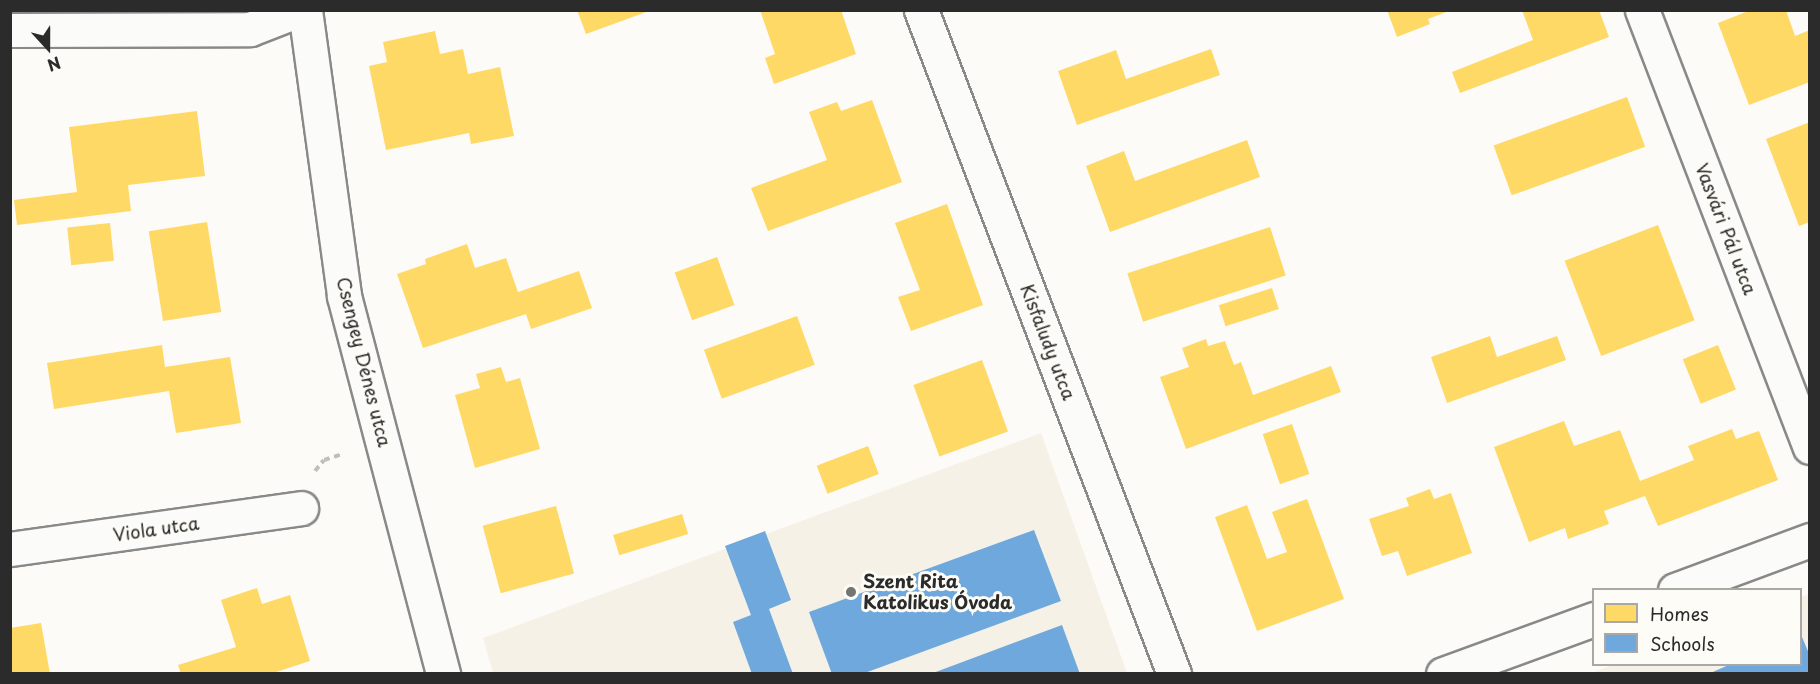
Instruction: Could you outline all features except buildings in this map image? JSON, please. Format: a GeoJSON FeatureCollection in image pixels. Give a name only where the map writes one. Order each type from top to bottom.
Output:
{"type":"FeatureCollection","features":[{"type":"Feature","properties":{"kind":"street"},"geometry":{"type":"LineString","coordinates":[[10,30],[250,20],[299,10]]}},
{"type":"Feature","properties":{"kind":"street","name":"Csengey Dénes utca"},"geometry":{"type":"LineString","coordinates":[[305,10],[344,296],[443,674]]}},
{"type":"Feature","properties":{"kind":"street","name":"Kisfaludy utca"},"geometry":{"type":"LineString","coordinates":[[921,10],[1174,674]]}},
{"type":"Feature","properties":{"kind":"street","name":"Vasvári Pál utca"},"geometry":{"type":"LineString","coordinates":[[1642,10],[1809,447]]}},
{"type":"Feature","properties":{"kind":"street","name":"Viola utca"},"geometry":{"type":"LineString","coordinates":[[10,549],[294,509]]}},
{"type":"Feature","properties":{"kind":"street"},"geometry":{"type":"LineString","coordinates":[[1680,588],[1809,540]]}},
{"type":"Feature","properties":{"kind":"street"},"geometry":{"type":"LineString","coordinates":[[1443,674],[1592,619]]}},
{"type":"Feature","properties":{"kind":"path"},"geometry":{"type":"LineString","coordinates":[[294,509],[324,460],[384,443]]}},
{"type":"Feature","properties":{"kind":"shaded area","name":"Szent Rita Katolikus Óvoda"},"geometry":{"type":"Polygon","coordinates":[[[1041,433],[1127,673],[493,673],[483,638],[1041,433]]]}},
{"type":"Feature","properties":{"kind":"shaded area"},"geometry":{"type":"Polygon","coordinates":[[[1809,594],[1809,673],[1590,674],[1610,666],[1802,666],[1802,597],[1809,594]]]}},
{"type":"Feature","properties":{"kind":"place","name":"Szent Rita Katolikus Óvoda"},"geometry":{"type":"Point","coordinates":[851,592]}}]}
